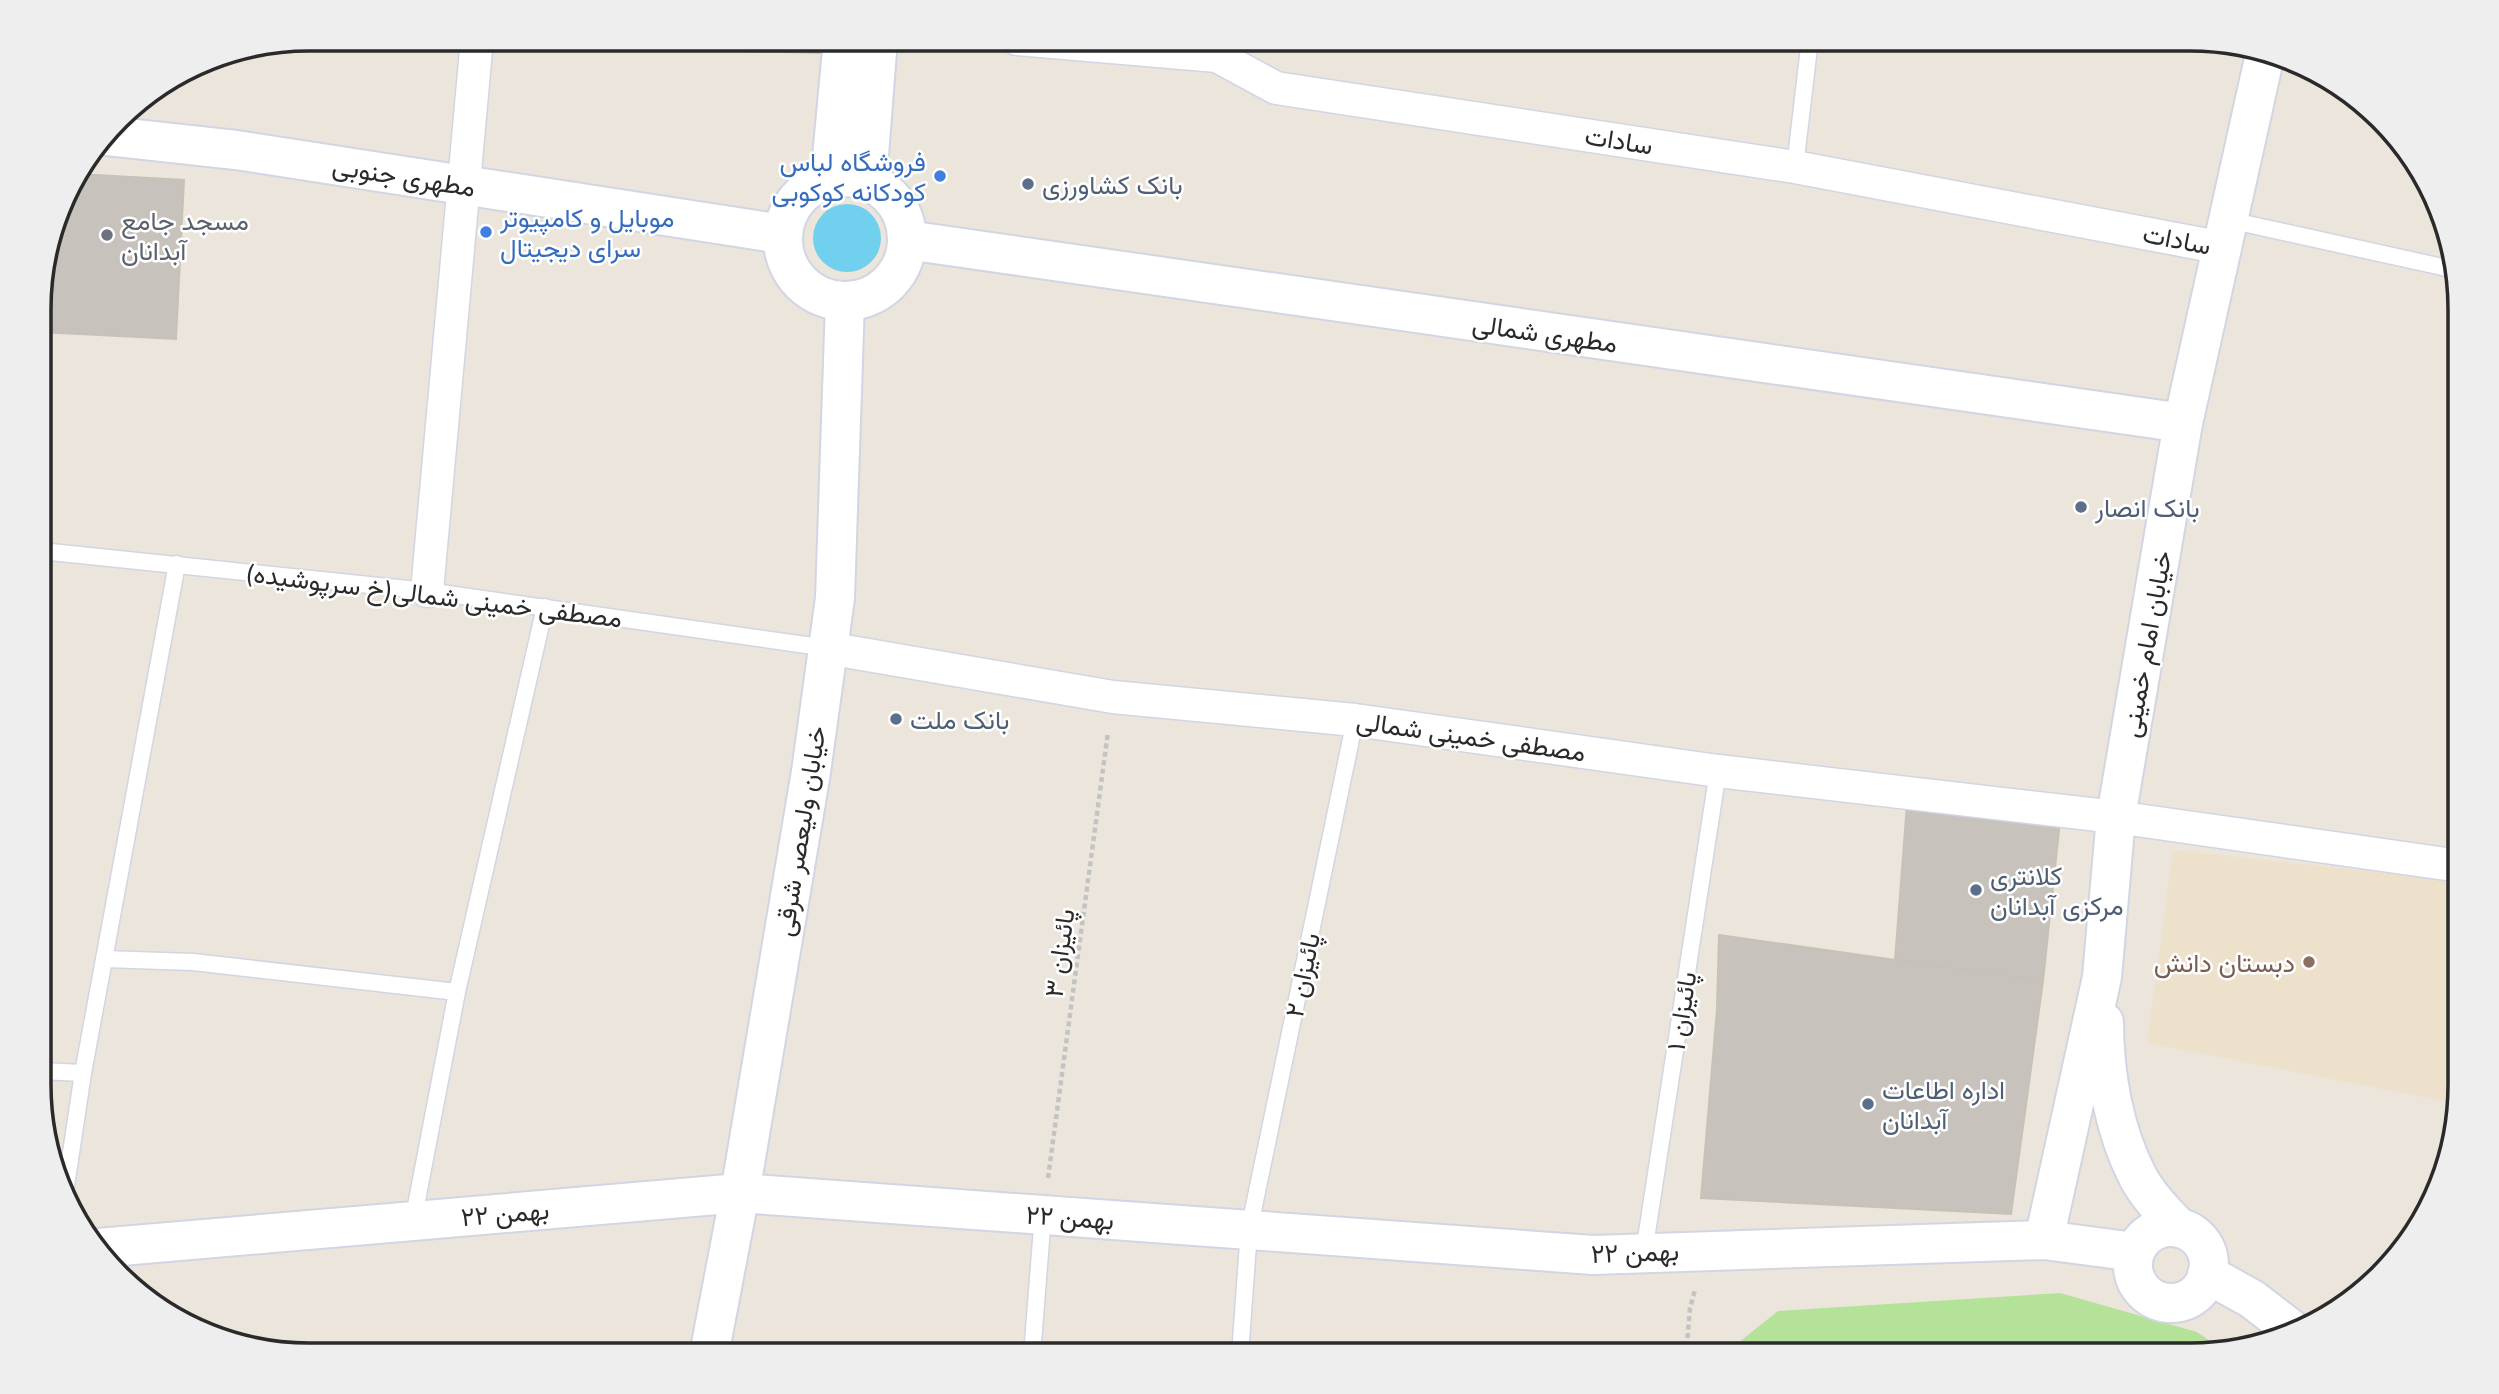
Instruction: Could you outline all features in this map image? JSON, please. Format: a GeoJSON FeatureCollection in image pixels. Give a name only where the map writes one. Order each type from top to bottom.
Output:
{"type":"FeatureCollection","features":[{"type":"Feature","properties":{"kind":"main road"},"geometry":{"type":"LineString","coordinates":[[830,178],[842,51]]}},
{"type":"Feature","properties":{"kind":"main road"},"geometry":{"type":"LineString","coordinates":[[867,181],[877,51]]}},
{"type":"Feature","properties":{"kind":"main road","name":"خیابان امام خمینی"},"geometry":{"type":"LineString","coordinates":[[2043,1240],[2102,976],[2116,817],[2183,423],[2263,62]]}},
{"type":"Feature","properties":{"kind":"main road","name":"مطهری جنوبی"},"geometry":{"type":"LineString","coordinates":[[117,137],[236,150],[782,234]]}},
{"type":"Feature","properties":{"kind":"main road"},"geometry":{"type":"LineString","coordinates":[[849,176],[867,181],[884,191],[896,204],[905,221],[907,240],[904,259],[895,277],[873,295],[845,302],[825,299],[807,289],[792,274],[784,255],[782,234],[787,215],[797,199],[811,186],[830,178],[849,176]]}},
{"type":"Feature","properties":{"kind":"main road","name":"مطهری شمالی"},"geometry":{"type":"LineString","coordinates":[[907,240],[2183,423]]}},
{"type":"Feature","properties":{"kind":"main road","name":"خیابان ولیعصر شرقی"},"geometry":{"type":"LineString","coordinates":[[711,1343],[740,1193],[811,772],[835,598],[845,302]]}},
{"type":"Feature","properties":{"kind":"main road"},"geometry":{"type":"LineString","coordinates":[[2102,976],[2104,1047],[2122,1139],[2138,1178],[2179,1228]]}},
{"type":"Feature","properties":{"kind":"main road","name":"۲۲ بهمن"},"geometry":{"type":"LineString","coordinates":[[108,1247],[740,1193],[1593,1255],[2043,1240],[2135,1252]]}},
{"type":"Feature","properties":{"kind":"main road"},"geometry":{"type":"LineString","coordinates":[[2179,1228],[2191,1232],[2200,1240],[2209,1262],[2207,1274],[2203,1286],[2184,1301],[2160,1301],[2149,1296],[2135,1276],[2135,1252],[2148,1234],[2158,1229],[2179,1228]]}},
{"type":"Feature","properties":{"kind":"main road"},"geometry":{"type":"LineString","coordinates":[[2207,1274],[2252,1299],[2286,1325]]}},
{"type":"Feature","properties":{"kind":"street"},"geometry":{"type":"LineString","coordinates":[[427,591],[476,51]]}},
{"type":"Feature","properties":{"kind":"street","name":"سادات"},"geometry":{"type":"LineString","coordinates":[[1161,51],[1217,56],[1276,88],[2226,234]]}},
{"type":"Feature","properties":{"kind":"street","name":"مصطفی خمینی شمالی"},"geometry":{"type":"LineString","coordinates":[[827,648],[1113,696],[1355,720],[1718,771],[2116,817],[2448,864]]}},
{"type":"Feature","properties":{"kind":"lane"},"geometry":{"type":"LineString","coordinates":[[1795,167],[1808,51]]}},
{"type":"Feature","properties":{"kind":"lane"},"geometry":{"type":"LineString","coordinates":[[2226,234],[2445,268]]}},
{"type":"Feature","properties":{"kind":"lane","name":"مصطفی خمینی شمالی(خ سرپوشیده)"},"geometry":{"type":"LineString","coordinates":[[51,552],[427,591],[827,648]]}},
{"type":"Feature","properties":{"kind":"lane"},"geometry":{"type":"LineString","coordinates":[[67,1177],[83,1073],[177,564]]}},
{"type":"Feature","properties":{"kind":"lane"},"geometry":{"type":"LineString","coordinates":[[413,1221],[457,992],[545,607]]}},
{"type":"Feature","properties":{"kind":"lane","name":"پائیزان ۲"},"geometry":{"type":"LineString","coordinates":[[1241,1343],[1248,1230],[1355,720]]}},
{"type":"Feature","properties":{"kind":"lane","name":"پائیزان ۱"},"geometry":{"type":"LineString","coordinates":[[1644,1252],[1718,771]]}},
{"type":"Feature","properties":{"kind":"lane"},"geometry":{"type":"LineString","coordinates":[[104,959],[193,962],[457,992]]}},
{"type":"Feature","properties":{"kind":"lane"},"geometry":{"type":"LineString","coordinates":[[51,1071],[83,1073]]}},
{"type":"Feature","properties":{"kind":"lane"},"geometry":{"type":"LineString","coordinates":[[1033,1343],[1043,1215]]}},
{"type":"Feature","properties":{"kind":"path","name":"پائیزان ۳"},"geometry":{"type":"LineString","coordinates":[[1043,1215],[1113,696]]}},
{"type":"Feature","properties":{"kind":"path"},"geometry":{"type":"LineString","coordinates":[[1687,1343],[1689,1308],[1698,1282],[1699,1251]]}},
{"type":"Feature","properties":{"kind":"shaded area","name":"دبستان دانش"},"geometry":{"type":"Polygon","coordinates":[[[2173,850],[2448,880],[2448,1102],[2147,1043],[2173,850]]]}},
{"type":"Feature","properties":{"kind":"green space"},"geometry":{"type":"Polygon","coordinates":[[[2060,1293],[2197,1332],[2212,1342],[1738,1343],[1778,1311],[2060,1293]]]}},
{"type":"Feature","properties":{"kind":"water"},"geometry":{"type":"Polygon","coordinates":[[[847,204],[860,207],[871,214],[878,225],[881,238],[878,251],[871,262],[860,269],[847,272],[834,269],[823,262],[816,251],[813,238],[816,225],[823,214],[834,207],[847,204]]]}},
{"type":"Feature","properties":{"kind":"building"},"geometry":{"type":"Polygon","coordinates":[[[741,51],[825,51],[825,53],[741,51]]]}},
{"type":"Feature","properties":{"kind":"building","name":"مسجد جامع آبدانان"},"geometry":{"type":"Polygon","coordinates":[[[88,175],[184,180],[176,339],[51,333],[51,292],[60,242],[70,210],[88,175]]]}},
{"type":"Feature","properties":{"kind":"building","name":"کلانتری مرکزی آبدانان"},"geometry":{"type":"Polygon","coordinates":[[[1907,804],[2060,821],[2043,981],[1895,960],[1907,804]]]}},
{"type":"Feature","properties":{"kind":"building","name":"اداره اطاعات آبدانان"},"geometry":{"type":"Polygon","coordinates":[[[1719,935],[2043,981],[2011,1214],[1701,1198],[1717,1009],[1719,935]]]}},
{"type":"Feature","properties":{"kind":"place","name":"فروشگاه لباس کودکانه کوکوبی"},"geometry":{"type":"Point","coordinates":[940,176]}},
{"type":"Feature","properties":{"kind":"place","name":"بانک کشاورزی"},"geometry":{"type":"Point","coordinates":[1028,184]}},
{"type":"Feature","properties":{"kind":"place","name":"موبایل و کامپیوتر سرای دیجیتال"},"geometry":{"type":"Point","coordinates":[486,232]}},
{"type":"Feature","properties":{"kind":"place","name":"مسجد جامع آبدانان"},"geometry":{"type":"Point","coordinates":[107,235]}},
{"type":"Feature","properties":{"kind":"place","name":"بانک انصار"},"geometry":{"type":"Point","coordinates":[2081,507]}},
{"type":"Feature","properties":{"kind":"place","name":"بانک ملت"},"geometry":{"type":"Point","coordinates":[896,719]}},
{"type":"Feature","properties":{"kind":"place","name":"کلانتری مرکزی آبدانان"},"geometry":{"type":"Point","coordinates":[1976,890]}},
{"type":"Feature","properties":{"kind":"place","name":"دبستان دانش"},"geometry":{"type":"Point","coordinates":[2309,962]}},
{"type":"Feature","properties":{"kind":"place","name":"اداره اطاعات آبدانان"},"geometry":{"type":"Point","coordinates":[1868,1104]}}]}
